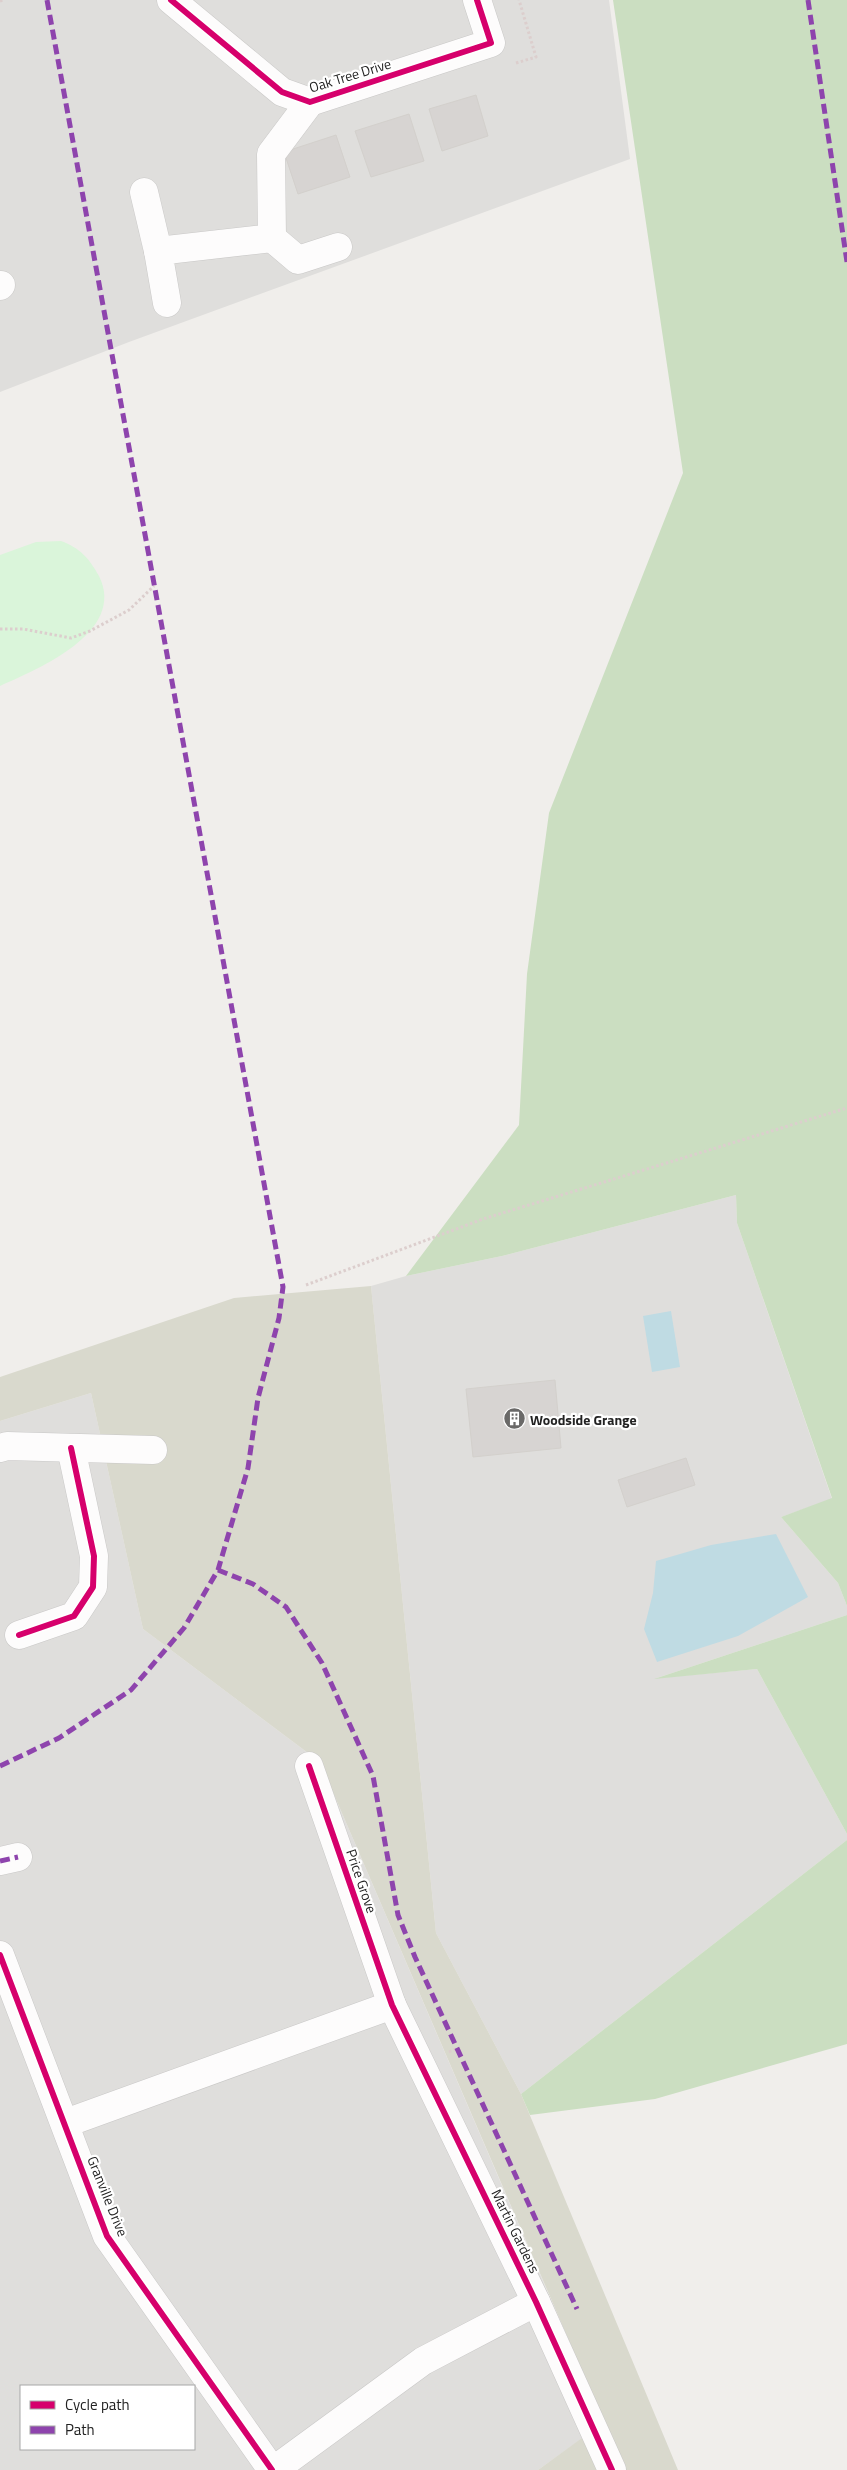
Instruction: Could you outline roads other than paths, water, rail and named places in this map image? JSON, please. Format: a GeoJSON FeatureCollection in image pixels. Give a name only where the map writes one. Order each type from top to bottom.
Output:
{"type":"FeatureCollection","features":[{"type":"Feature","properties":{"kind":"street","name":"Oak Tree Drive"},"geometry":{"type":"LineString","coordinates":[[171,0],[282,92],[310,102],[491,43],[477,0]]}},
{"type":"Feature","properties":{"kind":"street"},"geometry":{"type":"LineString","coordinates":[[272,238],[271,154],[310,102]]}},
{"type":"Feature","properties":{"kind":"street"},"geometry":{"type":"LineString","coordinates":[[144,192],[158,251],[167,303]]}},
{"type":"Feature","properties":{"kind":"street"},"geometry":{"type":"LineString","coordinates":[[158,251],[272,238],[298,260],[338,247]]}},
{"type":"Feature","properties":{"kind":"street"},"geometry":{"type":"LineString","coordinates":[[0,1448],[7,1446],[153,1450]]}},
{"type":"Feature","properties":{"kind":"street"},"geometry":{"type":"LineString","coordinates":[[19,1635],[74,1616],[93,1587],[94,1556],[71,1448]]}},
{"type":"Feature","properties":{"kind":"street","name":"Price Grove"},"geometry":{"type":"LineString","coordinates":[[309,1766],[392,2005]]}},
{"type":"Feature","properties":{"kind":"street","name":"Granville Drive"},"geometry":{"type":"LineString","coordinates":[[0,1955],[66,2123],[107,2236],[273,2470]]}},
{"type":"Feature","properties":{"kind":"street"},"geometry":{"type":"LineString","coordinates":[[66,2123],[392,2005]]}},
{"type":"Feature","properties":{"kind":"street","name":"Martin Gardens"},"geometry":{"type":"LineString","coordinates":[[392,2005],[536,2302],[612,2470]]}},
{"type":"Feature","properties":{"kind":"street"},"geometry":{"type":"LineString","coordinates":[[273,2470],[423,2361],[536,2302]]}},
{"type":"Feature","properties":{"kind":"water"},"geometry":{"type":"Polygon","coordinates":[[[671,1311],[680,1367],[652,1372],[643,1316],[671,1311]]]}},
{"type":"Feature","properties":{"kind":"water"},"geometry":{"type":"Polygon","coordinates":[[[776,1534],[808,1597],[738,1636],[657,1662],[644,1629],[653,1593],[656,1561],[711,1545],[776,1534]]]}},
{"type":"Feature","properties":{"kind":"place","name":"Woodside Grange"},"geometry":{"type":"Point","coordinates":[514,1419]}}]}
